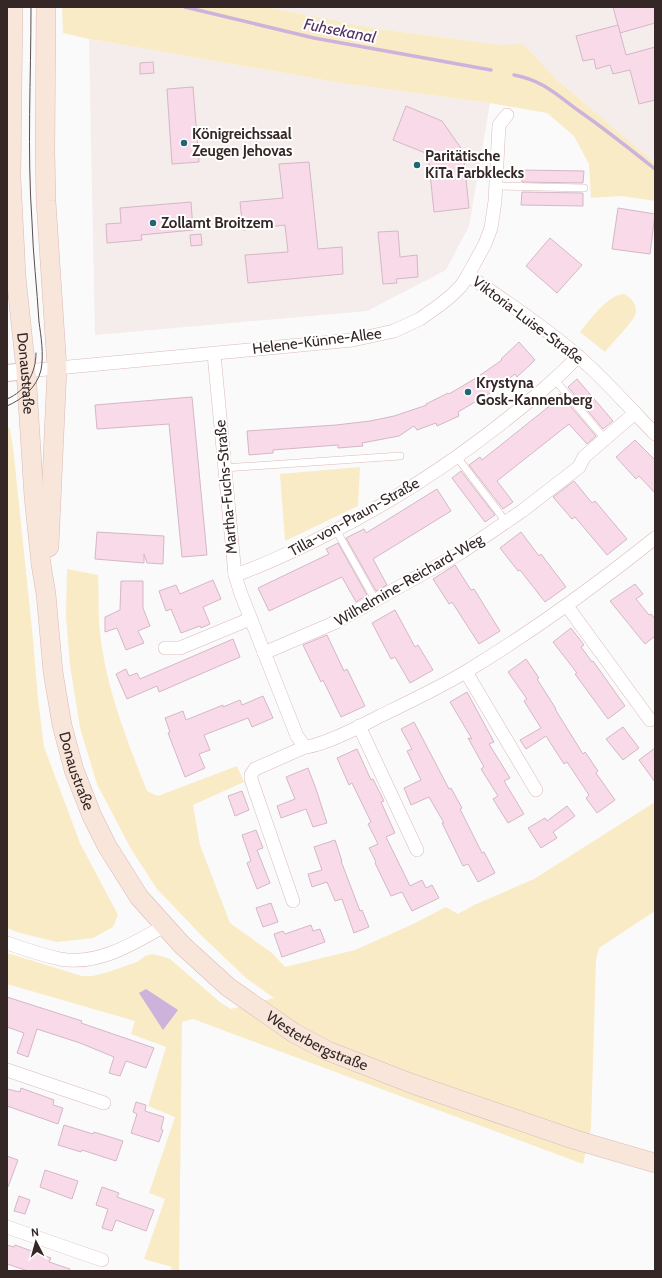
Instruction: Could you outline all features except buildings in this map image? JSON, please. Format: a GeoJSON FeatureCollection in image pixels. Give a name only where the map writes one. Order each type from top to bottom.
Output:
{"type":"FeatureCollection","features":[{"type":"Feature","properties":{"kind":"main road","name":"Donaustraße"},"geometry":{"type":"LineString","coordinates":[[13,7],[11,177],[16,276],[26,371],[34,497],[56,694],[63,732],[74,770],[87,803],[107,846],[139,897],[164,926]]}},
{"type":"Feature","properties":{"kind":"main road","name":"Donaustraße"},"geometry":{"type":"LineString","coordinates":[[46,7],[46,201],[57,368],[46,594]]}},
{"type":"Feature","properties":{"kind":"main road","name":"Westerbergstraße"},"geometry":{"type":"LineString","coordinates":[[164,926],[197,960],[228,987],[294,1033],[328,1051],[499,1115],[576,1140],[655,1163]]}},
{"type":"Feature","properties":{"kind":"street","name":"Helene-Künne-Allee"},"geometry":{"type":"LineString","coordinates":[[26,371],[353,340],[394,331],[420,319],[441,304],[461,286],[485,244],[491,228],[496,186],[499,126],[507,115]]}},
{"type":"Feature","properties":{"kind":"street","name":"Viktoria-Luise-Straße"},"geometry":{"type":"LineString","coordinates":[[468,275],[553,336],[578,356],[655,434]]}},
{"type":"Feature","properties":{"kind":"street","name":"Martha-Fuchs-Straße"},"geometry":{"type":"LineString","coordinates":[[214,354],[235,575],[240,594],[297,736],[305,747]]}},
{"type":"Feature","properties":{"kind":"street","name":"Tilla-von-Praun-Straße"},"geometry":{"type":"LineString","coordinates":[[235,575],[273,561],[336,530],[392,499],[489,433],[555,380],[578,356]]}},
{"type":"Feature","properties":{"kind":"street"},"geometry":{"type":"LineString","coordinates":[[7,373],[26,371]]}},
{"type":"Feature","properties":{"kind":"street","name":"Wilhelmine-Reichard-Weg"},"geometry":{"type":"LineString","coordinates":[[264,653],[336,622],[462,552],[506,522],[579,467],[584,457],[635,413]]}},
{"type":"Feature","properties":{"kind":"street"},"geometry":{"type":"LineString","coordinates":[[293,901],[251,779],[251,775],[255,769],[305,747],[324,742],[359,726],[437,688],[466,672],[519,639],[567,606],[615,571],[655,538]]}},
{"type":"Feature","properties":{"kind":"street"},"geometry":{"type":"LineString","coordinates":[[567,606],[650,720]]}},
{"type":"Feature","properties":{"kind":"street"},"geometry":{"type":"LineString","coordinates":[[165,648],[180,648],[250,619]]}},
{"type":"Feature","properties":{"kind":"street"},"geometry":{"type":"LineString","coordinates":[[466,672],[536,790]]}},
{"type":"Feature","properties":{"kind":"street"},"geometry":{"type":"LineString","coordinates":[[359,726],[417,850]]}},
{"type":"Feature","properties":{"kind":"street"},"geometry":{"type":"LineString","coordinates":[[7,943],[61,959],[89,960],[126,948],[164,926]]}},
{"type":"Feature","properties":{"kind":"street"},"geometry":{"type":"LineString","coordinates":[[7,1070],[104,1103]]}},
{"type":"Feature","properties":{"kind":"street"},"geometry":{"type":"LineString","coordinates":[[7,1228],[102,1260]]}},
{"type":"Feature","properties":{"kind":"lane"},"geometry":{"type":"LineString","coordinates":[[496,186],[584,188]]}},
{"type":"Feature","properties":{"kind":"lane"},"geometry":{"type":"LineString","coordinates":[[555,380],[605,439]]}},
{"type":"Feature","properties":{"kind":"lane"},"geometry":{"type":"LineString","coordinates":[[224,468],[400,456]]}},
{"type":"Feature","properties":{"kind":"lane"},"geometry":{"type":"LineString","coordinates":[[457,456],[506,522]]}},
{"type":"Feature","properties":{"kind":"lane"},"geometry":{"type":"LineString","coordinates":[[336,530],[376,601]]}},
{"type":"Feature","properties":{"kind":"shaded area"},"geometry":{"type":"Polygon","coordinates":[[[62,7],[265,7],[380,29],[501,45],[523,44],[556,79],[655,163],[655,201],[621,196],[591,198],[589,164],[574,136],[547,113],[490,103],[347,84],[89,39],[63,33],[62,7]]]}},
{"type":"Feature","properties":{"kind":"shaded area"},"geometry":{"type":"Polygon","coordinates":[[[265,7],[655,7],[655,163],[556,79],[501,45],[380,29],[265,7]]]}},
{"type":"Feature","properties":{"kind":"shaded area"},"geometry":{"type":"Polygon","coordinates":[[[89,39],[347,84],[490,103],[469,226],[446,270],[367,311],[95,335],[89,39]]]}},
{"type":"Feature","properties":{"kind":"shaded area"},"geometry":{"type":"Polygon","coordinates":[[[624,294],[634,302],[636,312],[626,328],[605,352],[580,332],[606,303],[618,295],[624,294]]]}},
{"type":"Feature","properties":{"kind":"shaded area"},"geometry":{"type":"Polygon","coordinates":[[[7,427],[10,429],[13,447],[44,747],[80,843],[118,915],[113,927],[93,938],[57,942],[20,933],[7,928],[7,427]]]}},
{"type":"Feature","properties":{"kind":"shaded area"},"geometry":{"type":"Polygon","coordinates":[[[360,467],[358,506],[285,541],[280,474],[360,467]]]}},
{"type":"Feature","properties":{"kind":"shaded area"},"geometry":{"type":"Polygon","coordinates":[[[67,569],[98,575],[100,633],[107,674],[118,714],[147,791],[158,796],[237,766],[244,782],[193,805],[200,845],[230,923],[272,953],[285,967],[355,950],[411,925],[446,907],[458,914],[474,905],[534,879],[655,802],[655,911],[599,948],[596,960],[591,1128],[583,1164],[193,1019],[182,1022],[179,1271],[170,1271],[172,1267],[144,1259],[165,1199],[149,1193],[175,1117],[148,1106],[166,1047],[131,1034],[135,1021],[7,984],[7,953],[82,976],[93,976],[108,972],[137,962],[145,956],[152,954],[170,959],[221,1003],[231,1009],[274,998],[246,978],[203,937],[157,889],[131,849],[97,784],[80,728],[70,665],[66,616],[67,569]]]}},
{"type":"Feature","properties":{"kind":"shaded area"},"geometry":{"type":"Polygon","coordinates":[[[146,989],[178,1010],[163,1030],[139,993],[146,989]]]}},
{"type":"Feature","properties":{"kind":"waterway","name":"Fuhsekanal"},"geometry":{"type":"LineString","coordinates":[[185,7],[314,38],[491,70]]}},
{"type":"Feature","properties":{"kind":"waterway","name":"Fuhsekanal"},"geometry":{"type":"LineString","coordinates":[[514,75],[533,80],[549,89],[608,132],[655,169]]}},
{"type":"Feature","properties":{"kind":"tram line"},"geometry":{"type":"LineString","coordinates":[[7,406],[24,396],[33,387],[41,370],[42,358],[34,259],[29,141],[31,7]]}},
{"type":"Feature","properties":{"kind":"tram line"},"geometry":{"type":"LineString","coordinates":[[7,399],[20,391],[29,380],[34,368],[36,353]]}},
{"type":"Feature","properties":{"kind":"place","name":"Königreichssaal Zeugen Jehovas"},"geometry":{"type":"Point","coordinates":[184,143]}},
{"type":"Feature","properties":{"kind":"place","name":"Paritätische KiTa Farbklecks"},"geometry":{"type":"Point","coordinates":[417,165]}},
{"type":"Feature","properties":{"kind":"place","name":"Zollamt Broitzem"},"geometry":{"type":"Point","coordinates":[153,223]}},
{"type":"Feature","properties":{"kind":"place","name":"Krystyna Gosk-Kannenberg"},"geometry":{"type":"Point","coordinates":[468,392]}}]}
